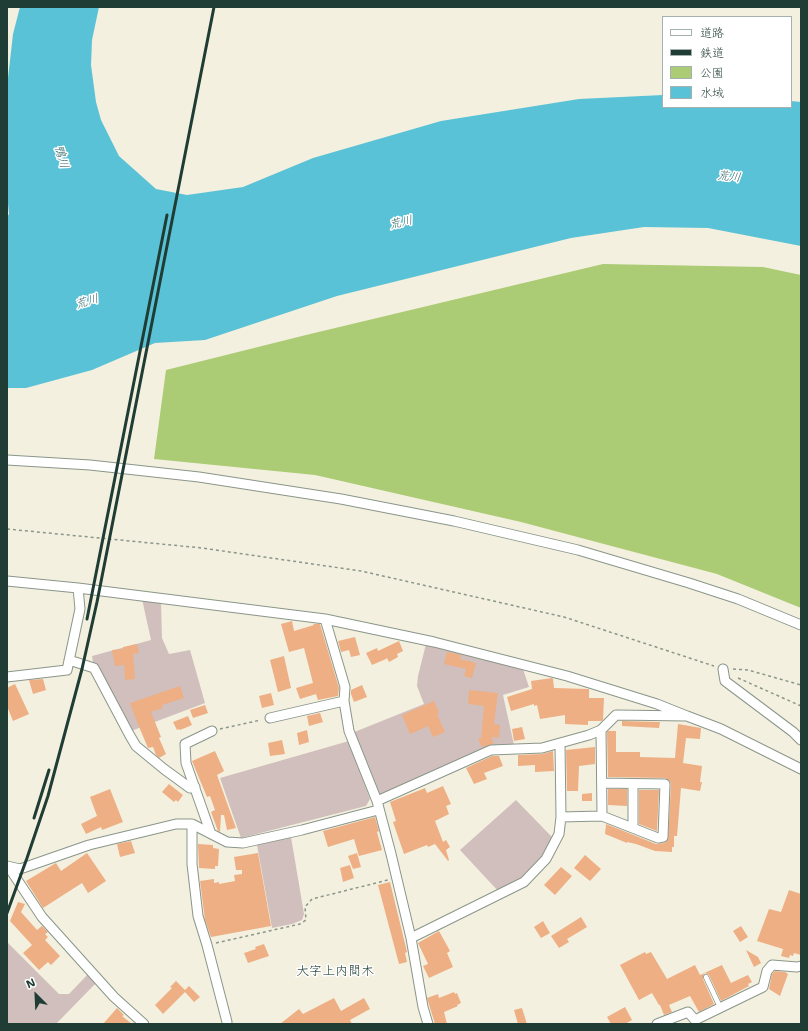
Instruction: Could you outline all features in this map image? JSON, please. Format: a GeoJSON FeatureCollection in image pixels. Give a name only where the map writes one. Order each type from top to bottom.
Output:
{"type":"FeatureCollection","features":[{"type":"Feature","properties":{"kind":"street"},"geometry":{"type":"LineString","coordinates":[[7,460],[97,466],[199,477],[454,520],[578,550],[682,580],[738,599],[801,625]]}},
{"type":"Feature","properties":{"kind":"street"},"geometry":{"type":"LineString","coordinates":[[7,581],[78,588],[325,619],[434,642],[567,676],[657,704],[721,729],[801,769]]}},
{"type":"Feature","properties":{"kind":"street"},"geometry":{"type":"LineString","coordinates":[[7,678],[67,670],[80,609],[78,588]]}},
{"type":"Feature","properties":{"kind":"street"},"geometry":{"type":"LineString","coordinates":[[325,619],[346,687],[344,701],[349,731],[378,805],[411,938],[423,1007],[428,1024]]}},
{"type":"Feature","properties":{"kind":"street"},"geometry":{"type":"LineString","coordinates":[[70,660],[94,668],[136,746],[190,788],[195,788]]}},
{"type":"Feature","properties":{"kind":"street"},"geometry":{"type":"LineString","coordinates":[[723,669],[725,681],[794,732],[801,740]]}},
{"type":"Feature","properties":{"kind":"street"},"geometry":{"type":"LineString","coordinates":[[270,718],[344,701]]}},
{"type":"Feature","properties":{"kind":"street"},"geometry":{"type":"LineString","coordinates":[[10,867],[20,869],[89,845],[158,827],[176,824],[192,824],[227,842],[243,843],[302,830],[378,805],[491,750],[542,748],[560,744],[601,730],[616,715],[686,716]]}},
{"type":"Feature","properties":{"kind":"street"},"geometry":{"type":"LineString","coordinates":[[601,730],[602,816]]}},
{"type":"Feature","properties":{"kind":"street"},"geometry":{"type":"LineString","coordinates":[[211,834],[186,763],[185,744],[212,731]]}},
{"type":"Feature","properties":{"kind":"street"},"geometry":{"type":"LineString","coordinates":[[411,938],[524,882],[546,859],[559,834],[562,817],[560,744]]}},
{"type":"Feature","properties":{"kind":"street"},"geometry":{"type":"LineString","coordinates":[[562,817],[602,816],[658,838],[663,837],[665,784],[602,783]]}},
{"type":"Feature","properties":{"kind":"street"},"geometry":{"type":"LineString","coordinates":[[633,828],[634,784]]}},
{"type":"Feature","properties":{"kind":"street"},"geometry":{"type":"LineString","coordinates":[[192,824],[192,864],[198,916],[227,1023]]}},
{"type":"Feature","properties":{"kind":"street"},"geometry":{"type":"LineString","coordinates":[[10,867],[42,917],[114,997],[144,1024]]}},
{"type":"Feature","properties":{"kind":"street"},"geometry":{"type":"LineString","coordinates":[[657,1024],[688,1012],[695,1020],[763,987],[767,971],[772,965],[801,966]]}},
{"type":"Feature","properties":{"kind":"lane"},"geometry":{"type":"LineString","coordinates":[[706,977],[720,1007]]}},
{"type":"Feature","properties":{"kind":"path"},"geometry":{"type":"LineString","coordinates":[[7,529],[202,548],[361,571],[564,617],[723,669],[735,677],[801,706]]}},
{"type":"Feature","properties":{"kind":"path"},"geometry":{"type":"LineString","coordinates":[[723,669],[748,670],[801,685]]}},
{"type":"Feature","properties":{"kind":"path"},"geometry":{"type":"LineString","coordinates":[[212,731],[270,718]]}},
{"type":"Feature","properties":{"kind":"path"},"geometry":{"type":"LineString","coordinates":[[207,945],[300,924],[306,920],[305,907],[312,899],[396,878]]}},
{"type":"Feature","properties":{"kind":"shaded area"},"geometry":{"type":"Polygon","coordinates":[[[142,599],[161,602],[162,638],[169,654],[190,650],[205,703],[131,731],[93,662],[92,656],[151,640],[142,599]]]}},
{"type":"Feature","properties":{"kind":"shaded area"},"geometry":{"type":"Polygon","coordinates":[[[426,644],[523,669],[529,687],[503,695],[514,745],[488,747],[378,796],[352,733],[424,704],[417,686],[426,644]]]}},
{"type":"Feature","properties":{"kind":"shaded area"},"geometry":{"type":"Polygon","coordinates":[[[349,741],[370,799],[366,806],[241,838],[220,778],[349,741]]]}},
{"type":"Feature","properties":{"kind":"shaded area"},"geometry":{"type":"Polygon","coordinates":[[[516,800],[552,837],[542,859],[522,879],[499,892],[460,850],[516,800]]]}},
{"type":"Feature","properties":{"kind":"shaded area"},"geometry":{"type":"Polygon","coordinates":[[[291,837],[304,914],[302,920],[292,924],[272,928],[257,845],[291,837]]]}},
{"type":"Feature","properties":{"kind":"shaded area"},"geometry":{"type":"Polygon","coordinates":[[[7,942],[59,994],[69,994],[89,973],[97,982],[56,1024],[7,1024],[7,942]]]}},
{"type":"Feature","properties":{"kind":"green space"},"geometry":{"type":"Polygon","coordinates":[[[603,264],[763,267],[801,275],[801,608],[717,574],[521,522],[315,475],[154,459],[166,370],[603,264]]]}},
{"type":"Feature","properties":{"kind":"water"},"geometry":{"type":"Polygon","coordinates":[[[20,7],[99,7],[92,40],[91,65],[96,102],[101,120],[119,156],[156,189],[187,195],[243,187],[313,158],[441,121],[579,99],[662,95],[662,108],[792,108],[792,101],[801,102],[801,246],[708,228],[644,227],[571,238],[337,296],[205,340],[155,343],[92,370],[26,388],[7,388],[7,217],[9,214],[7,193],[7,87],[13,34],[20,7]]]}},
{"type":"Feature","properties":{"kind":"building"},"geometry":{"type":"Polygon","coordinates":[[[292,621],[294,631],[314,625],[313,624],[320,624],[339,688],[338,696],[318,700],[316,694],[300,699],[296,688],[313,683],[304,648],[289,652],[281,624],[292,621]]]}},
{"type":"Feature","properties":{"kind":"building"},"geometry":{"type":"Polygon","coordinates":[[[355,637],[360,655],[351,657],[349,650],[341,652],[338,641],[355,637]]]}},
{"type":"Feature","properties":{"kind":"building"},"geometry":{"type":"Polygon","coordinates":[[[399,641],[403,651],[397,654],[398,657],[389,662],[387,658],[372,665],[366,653],[377,648],[378,651],[399,641]]]}},
{"type":"Feature","properties":{"kind":"building"},"geometry":{"type":"Polygon","coordinates":[[[137,644],[139,653],[133,654],[135,679],[125,680],[124,665],[115,666],[112,650],[123,649],[123,647],[137,644]]]}},
{"type":"Feature","properties":{"kind":"building"},"geometry":{"type":"Polygon","coordinates":[[[447,652],[461,655],[460,659],[476,663],[472,678],[464,676],[466,669],[444,664],[447,652]]]}},
{"type":"Feature","properties":{"kind":"building"},"geometry":{"type":"Polygon","coordinates":[[[284,656],[291,688],[278,692],[270,660],[284,656]]]}},
{"type":"Feature","properties":{"kind":"building"},"geometry":{"type":"Polygon","coordinates":[[[552,678],[554,688],[589,689],[589,698],[604,698],[603,720],[588,721],[588,725],[565,724],[565,715],[540,719],[537,705],[534,706],[534,704],[511,711],[507,697],[532,689],[531,681],[552,678]]]}},
{"type":"Feature","properties":{"kind":"building"},"geometry":{"type":"Polygon","coordinates":[[[43,679],[46,690],[33,694],[29,680],[43,679]]]}},
{"type":"Feature","properties":{"kind":"building"},"geometry":{"type":"Polygon","coordinates":[[[15,684],[29,714],[13,721],[7,706],[7,688],[15,684]]]}},
{"type":"Feature","properties":{"kind":"building"},"geometry":{"type":"Polygon","coordinates":[[[362,685],[367,697],[354,702],[351,690],[362,685]]]}},
{"type":"Feature","properties":{"kind":"building"},"geometry":{"type":"Polygon","coordinates":[[[180,686],[184,698],[162,705],[163,708],[151,712],[161,737],[159,738],[166,754],[159,758],[153,747],[148,748],[130,703],[180,686]]]}},
{"type":"Feature","properties":{"kind":"building"},"geometry":{"type":"Polygon","coordinates":[[[469,690],[498,693],[494,724],[500,725],[499,738],[491,737],[494,744],[482,747],[478,739],[481,738],[484,706],[468,704],[469,690]]]}},
{"type":"Feature","properties":{"kind":"building"},"geometry":{"type":"Polygon","coordinates":[[[271,693],[274,705],[262,708],[259,696],[271,693]]]}},
{"type":"Feature","properties":{"kind":"building"},"geometry":{"type":"Polygon","coordinates":[[[434,701],[439,713],[437,714],[445,732],[433,737],[428,726],[410,734],[402,715],[434,701]]]}},
{"type":"Feature","properties":{"kind":"building"},"geometry":{"type":"Polygon","coordinates":[[[205,705],[208,713],[193,718],[190,710],[205,705]]]}},
{"type":"Feature","properties":{"kind":"building"},"geometry":{"type":"Polygon","coordinates":[[[320,713],[323,722],[309,726],[307,716],[320,713]]]}},
{"type":"Feature","properties":{"kind":"building"},"geometry":{"type":"Polygon","coordinates":[[[188,716],[192,725],[177,730],[173,722],[188,716]]]}},
{"type":"Feature","properties":{"kind":"building"},"geometry":{"type":"Polygon","coordinates":[[[622,721],[660,722],[659,728],[622,726],[622,721]]]}},
{"type":"Feature","properties":{"kind":"building"},"geometry":{"type":"Polygon","coordinates":[[[678,724],[701,728],[700,739],[686,738],[683,763],[702,766],[700,782],[702,782],[700,791],[681,788],[677,836],[674,836],[674,847],[672,847],[672,852],[655,851],[636,844],[627,843],[605,834],[606,824],[656,844],[664,843],[668,840],[670,781],[665,778],[608,777],[607,732],[616,731],[616,752],[640,752],[640,757],[675,758],[678,724]]]}},
{"type":"Feature","properties":{"kind":"building"},"geometry":{"type":"Polygon","coordinates":[[[522,727],[525,739],[514,741],[512,729],[522,727]]]}},
{"type":"Feature","properties":{"kind":"building"},"geometry":{"type":"Polygon","coordinates":[[[307,730],[309,742],[299,745],[297,733],[307,730]]]}},
{"type":"Feature","properties":{"kind":"building"},"geometry":{"type":"Polygon","coordinates":[[[282,740],[285,754],[270,756],[268,743],[282,740]]]}},
{"type":"Feature","properties":{"kind":"building"},"geometry":{"type":"Polygon","coordinates":[[[595,747],[595,764],[579,766],[578,791],[567,791],[566,750],[595,747]]]}},
{"type":"Feature","properties":{"kind":"building"},"geometry":{"type":"Polygon","coordinates":[[[215,751],[224,771],[217,775],[236,828],[227,830],[224,815],[221,815],[220,832],[218,831],[211,812],[215,810],[210,796],[207,797],[192,761],[215,751]]]}},
{"type":"Feature","properties":{"kind":"building"},"geometry":{"type":"Polygon","coordinates":[[[553,751],[554,771],[535,772],[535,765],[518,766],[518,755],[542,754],[553,751]]]}},
{"type":"Feature","properties":{"kind":"building"},"geometry":{"type":"Polygon","coordinates":[[[492,756],[499,756],[503,766],[484,773],[487,779],[474,784],[466,768],[492,756]]]}},
{"type":"Feature","properties":{"kind":"building"},"geometry":{"type":"Polygon","coordinates":[[[169,784],[183,795],[178,802],[176,800],[174,802],[162,792],[169,784]]]}},
{"type":"Feature","properties":{"kind":"building"},"geometry":{"type":"Polygon","coordinates":[[[443,786],[451,804],[446,806],[449,814],[435,821],[443,842],[446,840],[450,847],[446,850],[449,860],[448,861],[435,844],[428,847],[427,845],[404,854],[393,822],[396,821],[390,802],[425,788],[427,793],[443,786]]]}},
{"type":"Feature","properties":{"kind":"building"},"geometry":{"type":"Polygon","coordinates":[[[110,789],[123,822],[102,830],[101,827],[86,834],[81,824],[97,816],[90,797],[110,789]]]}},
{"type":"Feature","properties":{"kind":"building"},"geometry":{"type":"Polygon","coordinates":[[[608,789],[627,789],[627,806],[608,805],[608,789]]]}},
{"type":"Feature","properties":{"kind":"building"},"geometry":{"type":"Polygon","coordinates":[[[639,790],[659,790],[657,831],[639,824],[639,790]]]}},
{"type":"Feature","properties":{"kind":"building"},"geometry":{"type":"Polygon","coordinates":[[[592,793],[592,801],[582,801],[582,794],[592,793]]]}},
{"type":"Feature","properties":{"kind":"building"},"geometry":{"type":"Polygon","coordinates":[[[375,817],[382,850],[359,856],[354,839],[328,847],[323,831],[375,817]]]}},
{"type":"Feature","properties":{"kind":"building"},"geometry":{"type":"Polygon","coordinates":[[[131,841],[135,853],[120,857],[117,844],[131,841]]]}},
{"type":"Feature","properties":{"kind":"building"},"geometry":{"type":"Polygon","coordinates":[[[198,844],[213,845],[213,848],[219,849],[218,866],[215,866],[215,869],[199,868],[198,844]]]}},
{"type":"Feature","properties":{"kind":"building"},"geometry":{"type":"Polygon","coordinates":[[[87,853],[106,881],[88,893],[82,883],[43,908],[26,881],[56,863],[61,871],[87,853]]]}},
{"type":"Feature","properties":{"kind":"building"},"geometry":{"type":"Polygon","coordinates":[[[258,853],[271,926],[211,937],[205,920],[200,881],[214,879],[214,883],[219,882],[219,884],[235,881],[234,875],[242,874],[242,870],[236,870],[234,857],[258,853]]]}},
{"type":"Feature","properties":{"kind":"building"},"geometry":{"type":"Polygon","coordinates":[[[357,853],[361,867],[353,869],[348,856],[357,853]]]}},
{"type":"Feature","properties":{"kind":"building"},"geometry":{"type":"Polygon","coordinates":[[[585,855],[601,869],[590,881],[574,868],[585,855]]]}},
{"type":"Feature","properties":{"kind":"building"},"geometry":{"type":"Polygon","coordinates":[[[350,865],[354,878],[343,882],[340,868],[350,865]]]}},
{"type":"Feature","properties":{"kind":"building"},"geometry":{"type":"Polygon","coordinates":[[[561,867],[572,876],[555,895],[544,885],[561,867]]]}},
{"type":"Feature","properties":{"kind":"building"},"geometry":{"type":"Polygon","coordinates":[[[390,882],[407,952],[405,953],[407,962],[399,964],[378,885],[390,882]]]}},
{"type":"Feature","properties":{"kind":"building"},"geometry":{"type":"Polygon","coordinates":[[[789,890],[801,894],[801,955],[794,953],[793,956],[790,955],[789,958],[781,956],[783,949],[757,941],[769,909],[781,912],[789,890]]]}},
{"type":"Feature","properties":{"kind":"building"},"geometry":{"type":"Polygon","coordinates":[[[18,902],[25,904],[21,912],[37,930],[42,926],[48,932],[45,934],[48,937],[45,940],[60,956],[51,965],[48,962],[39,970],[23,953],[32,945],[10,921],[18,902]]]}},
{"type":"Feature","properties":{"kind":"building"},"geometry":{"type":"Polygon","coordinates":[[[581,917],[587,927],[567,939],[569,942],[559,948],[551,936],[581,917]]]}},
{"type":"Feature","properties":{"kind":"building"},"geometry":{"type":"Polygon","coordinates":[[[543,921],[550,933],[541,938],[534,927],[543,921]]]}},
{"type":"Feature","properties":{"kind":"building"},"geometry":{"type":"Polygon","coordinates":[[[741,926],[748,937],[740,942],[733,931],[741,926]]]}},
{"type":"Feature","properties":{"kind":"building"},"geometry":{"type":"Polygon","coordinates":[[[439,931],[450,951],[447,953],[453,967],[429,978],[423,966],[428,964],[418,943],[439,931]]]}},
{"type":"Feature","properties":{"kind":"building"},"geometry":{"type":"Polygon","coordinates":[[[264,944],[269,956],[248,963],[244,953],[256,949],[255,947],[264,944]]]}},
{"type":"Feature","properties":{"kind":"building"},"geometry":{"type":"Polygon","coordinates":[[[746,950],[758,957],[761,963],[754,967],[746,950]]]}},
{"type":"Feature","properties":{"kind":"building"},"geometry":{"type":"Polygon","coordinates":[[[645,952],[646,954],[651,952],[667,979],[695,965],[700,975],[722,965],[731,983],[748,975],[752,982],[748,984],[749,986],[721,1001],[709,975],[705,973],[703,975],[703,979],[714,1004],[699,1012],[690,996],[669,1005],[672,1012],[664,1015],[660,1005],[652,993],[639,1000],[620,965],[645,952]]]}},
{"type":"Feature","properties":{"kind":"building"},"geometry":{"type":"Polygon","coordinates":[[[775,971],[785,972],[788,974],[780,996],[769,989],[772,974],[775,971]]]}},
{"type":"Feature","properties":{"kind":"building"},"geometry":{"type":"Polygon","coordinates":[[[176,981],[185,990],[189,986],[200,997],[194,1002],[185,992],[163,1014],[155,1005],[172,988],[170,987],[176,981]]]}},
{"type":"Feature","properties":{"kind":"building"},"geometry":{"type":"Polygon","coordinates":[[[454,992],[455,994],[457,993],[461,1003],[457,1005],[458,1006],[444,1012],[447,1024],[435,1024],[427,998],[438,994],[439,998],[454,992]]]}},
{"type":"Feature","properties":{"kind":"building"},"geometry":{"type":"Polygon","coordinates":[[[334,998],[341,1011],[364,998],[370,1009],[350,1020],[352,1024],[280,1024],[299,1009],[303,1014],[334,998]]]}},
{"type":"Feature","properties":{"kind":"building"},"geometry":{"type":"Polygon","coordinates":[[[625,1007],[632,1020],[625,1024],[611,1024],[607,1017],[625,1007]]]}},
{"type":"Feature","properties":{"kind":"building"},"geometry":{"type":"Polygon","coordinates":[[[117,1008],[124,1015],[122,1016],[132,1024],[103,1024],[117,1008]]]}},
{"type":"Feature","properties":{"kind":"building"},"geometry":{"type":"Polygon","coordinates":[[[522,1008],[527,1024],[518,1024],[514,1010],[522,1008]]]}},
{"type":"Feature","properties":{"kind":"railway"},"geometry":{"type":"LineString","coordinates":[[7,913],[48,796],[82,669],[97,602],[214,7]]}},
{"type":"Feature","properties":{"kind":"railway"},"geometry":{"type":"LineString","coordinates":[[87,619],[167,215]]}},
{"type":"Feature","properties":{"kind":"railway"},"geometry":{"type":"LineString","coordinates":[[34,818],[49,770]]}},
{"type":"Feature","properties":{"kind":"district","name":"大字上内間木"},"geometry":{"type":"Point","coordinates":[335,972]}},
{"type":"Feature","properties":{"kind":"water label","name":"鴨川"},"geometry":{"type":"Point","coordinates":[61,157]}},
{"type":"Feature","properties":{"kind":"water label","name":"荒川"},"geometry":{"type":"Point","coordinates":[729,177]}},
{"type":"Feature","properties":{"kind":"water label","name":"荒川"},"geometry":{"type":"Point","coordinates":[401,223]}},
{"type":"Feature","properties":{"kind":"water label","name":"荒川"},"geometry":{"type":"Point","coordinates":[87,302]}}]}
